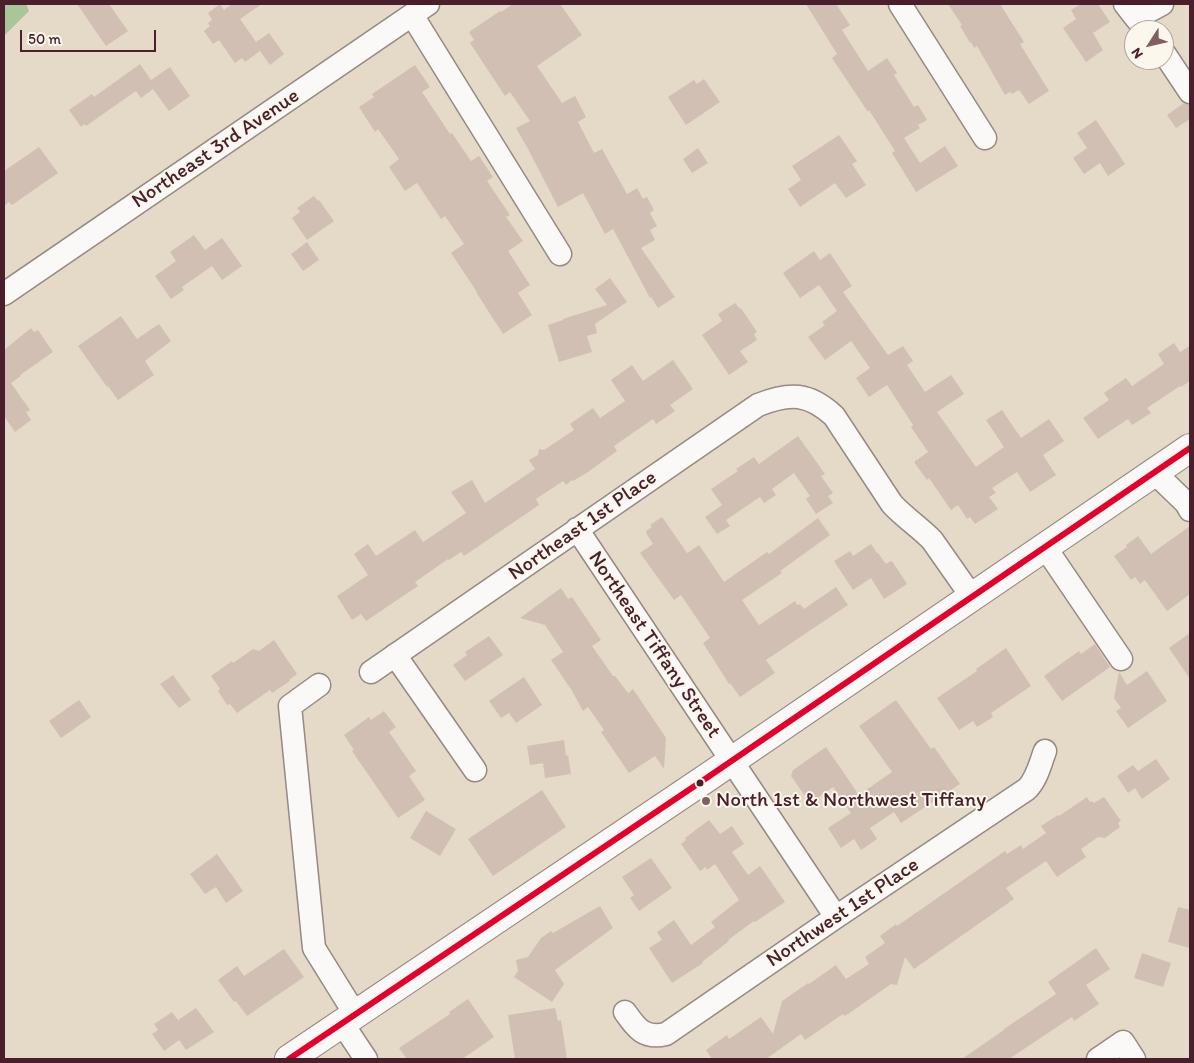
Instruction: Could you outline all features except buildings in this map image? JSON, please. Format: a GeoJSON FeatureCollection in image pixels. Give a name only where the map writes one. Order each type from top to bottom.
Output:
{"type":"FeatureCollection","features":[{"type":"Feature","properties":{"kind":"main road"},"geometry":{"type":"LineString","coordinates":[[289,1059],[1190,448]]}},
{"type":"Feature","properties":{"kind":"street"},"geometry":{"type":"LineString","coordinates":[[900,4],[985,138]]}},
{"type":"Feature","properties":{"kind":"street"},"geometry":{"type":"LineString","coordinates":[[1136,17],[1162,4]]}},
{"type":"Feature","properties":{"kind":"street"},"geometry":{"type":"LineString","coordinates":[[420,9],[560,254]]}},
{"type":"Feature","properties":{"kind":"street","name":"Northeast 3rd Avenue"},"geometry":{"type":"LineString","coordinates":[[4,294],[420,9]]}},
{"type":"Feature","properties":{"kind":"street"},"geometry":{"type":"LineString","coordinates":[[1174,68],[1190,92]]}},
{"type":"Feature","properties":{"kind":"street","name":"Northeast 1st Place"},"geometry":{"type":"LineString","coordinates":[[371,672],[758,405],[772,399],[787,396],[813,400],[834,416],[892,504],[932,540],[972,597]]}},
{"type":"Feature","properties":{"kind":"street"},"geometry":{"type":"LineString","coordinates":[[1155,473],[1186,503],[1190,510]]}},
{"type":"Feature","properties":{"kind":"street","name":"Northeast Tiffany Street"},"geometry":{"type":"LineString","coordinates":[[577,529],[836,917]]}},
{"type":"Feature","properties":{"kind":"street"},"geometry":{"type":"LineString","coordinates":[[1045,547],[1121,659]]}},
{"type":"Feature","properties":{"kind":"street"},"geometry":{"type":"LineString","coordinates":[[396,655],[475,770]]}},
{"type":"Feature","properties":{"kind":"street"},"geometry":{"type":"LineString","coordinates":[[318,685],[290,706],[314,948],[366,1059]]}},
{"type":"Feature","properties":{"kind":"street","name":"Northwest 1st Place"},"geometry":{"type":"LineString","coordinates":[[625,1012],[637,1028],[646,1033],[656,1036],[666,1034],[1027,789],[1036,778],[1045,751]]}},
{"type":"Feature","properties":{"kind":"street"},"geometry":{"type":"LineString","coordinates":[[1098,1059],[1129,1051]]}},
{"type":"Feature","properties":{"kind":"green space"},"geometry":{"type":"Polygon","coordinates":[[[4,4],[26,4],[29,11],[4,36],[4,4]]]}},
{"type":"Feature","properties":{"kind":"transit line"},"geometry":{"type":"LineString","coordinates":[[289,1059],[708,777],[1190,448]]}},
{"type":"Feature","properties":{"kind":"place","name":"North 1st & Northwest Tiffany"},"geometry":{"type":"Point","coordinates":[706,801]}}]}
